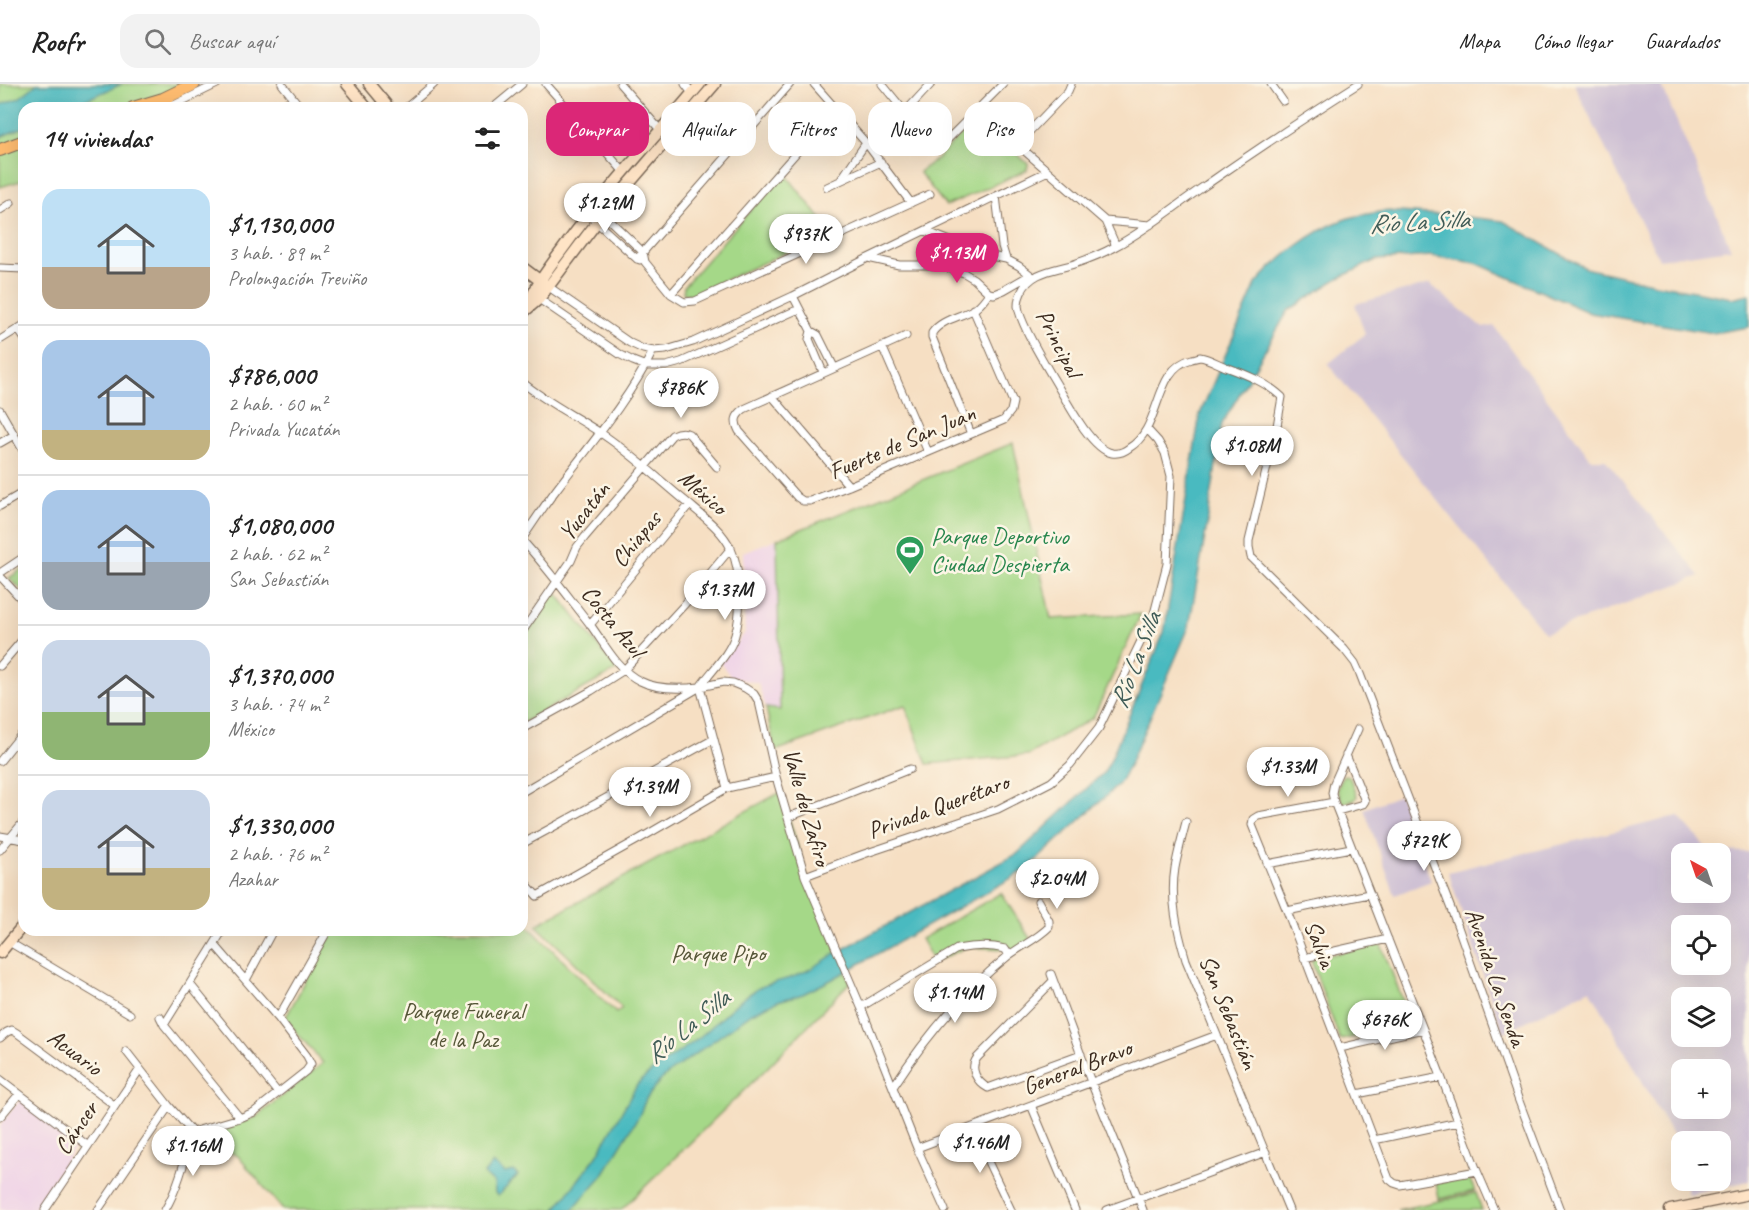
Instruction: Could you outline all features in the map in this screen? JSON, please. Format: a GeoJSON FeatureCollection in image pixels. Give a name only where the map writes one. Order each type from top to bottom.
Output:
{"type":"FeatureCollection","features":[{"type":"Feature","properties":{"kind":"highway"},"geometry":{"type":"LineString","coordinates":[[167,102],[194,84]]}},
{"type":"Feature","properties":{"kind":"highway"},"geometry":{"type":"LineString","coordinates":[[0,150],[18,143]]}},
{"type":"Feature","properties":{"kind":"street"},"geometry":{"type":"LineString","coordinates":[[168,102],[217,84]]}},
{"type":"Feature","properties":{"kind":"street"},"geometry":{"type":"LineString","coordinates":[[282,84],[296,102]]}},
{"type":"Feature","properties":{"kind":"street"},"geometry":{"type":"LineString","coordinates":[[347,84],[362,102]]}},
{"type":"Feature","properties":{"kind":"street"},"geometry":{"type":"LineString","coordinates":[[369,84],[384,102]]}},
{"type":"Feature","properties":{"kind":"street"},"geometry":{"type":"LineString","coordinates":[[413,102],[434,84]]}},
{"type":"Feature","properties":{"kind":"street"},"geometry":{"type":"LineString","coordinates":[[500,102],[522,84]]}},
{"type":"Feature","properties":{"kind":"street"},"geometry":{"type":"LineString","coordinates":[[546,84],[623,171]]}},
{"type":"Feature","properties":{"kind":"street"},"geometry":{"type":"LineString","coordinates":[[620,84],[660,130]]}},
{"type":"Feature","properties":{"kind":"street"},"geometry":{"type":"LineString","coordinates":[[685,84],[692,93]]}},
{"type":"Feature","properties":{"kind":"street"},"geometry":{"type":"LineString","coordinates":[[528,308],[623,171],[700,84]]}},
{"type":"Feature","properties":{"kind":"street"},"geometry":{"type":"LineString","coordinates":[[700,102],[715,84]]}},
{"type":"Feature","properties":{"kind":"street"},"geometry":{"type":"LineString","coordinates":[[637,259],[790,84]]}},
{"type":"Feature","properties":{"kind":"street"},"geometry":{"type":"LineString","coordinates":[[814,84],[830,102]]}},
{"type":"Feature","properties":{"kind":"street"},"geometry":{"type":"LineString","coordinates":[[882,84],[897,102]]}},
{"type":"Feature","properties":{"kind":"street"},"geometry":{"type":"LineString","coordinates":[[914,102],[931,84]]}},
{"type":"Feature","properties":{"kind":"street"},"geometry":{"type":"LineString","coordinates":[[952,135],[1003,84]]}},
{"type":"Feature","properties":{"kind":"street"},"geometry":{"type":"LineString","coordinates":[[1071,84],[1068,91],[1026,135],[1024,141],[1026,152],[1105,221],[1116,246]]}},
{"type":"Feature","properties":{"kind":"street"},"geometry":{"type":"LineString","coordinates":[[1271,84],[1283,101]]}},
{"type":"Feature","properties":{"kind":"street","name":"Principal"},"geometry":{"type":"LineString","coordinates":[[1251,557],[1249,542],[1277,426],[1279,394],[1250,376],[1200,357],[1184,361],[1171,373],[1163,385],[1147,429],[1135,445],[1123,452],[1112,453],[1091,438],[1053,377],[1022,319],[1018,306],[1019,296],[1024,285],[1032,276],[1096,256],[1116,246],[1150,225],[1250,154],[1358,84]]}},
{"type":"Feature","properties":{"kind":"street"},"geometry":{"type":"LineString","coordinates":[[288,102],[293,99]]}},
{"type":"Feature","properties":{"kind":"street"},"geometry":{"type":"LineString","coordinates":[[856,131],[911,203]]}},
{"type":"Feature","properties":{"kind":"street"},"geometry":{"type":"LineString","coordinates":[[840,180],[866,143]]}},
{"type":"Feature","properties":{"kind":"street"},"geometry":{"type":"LineString","coordinates":[[595,214],[661,146]]}},
{"type":"Feature","properties":{"kind":"street"},"geometry":{"type":"LineString","coordinates":[[671,294],[793,156]]}},
{"type":"Feature","properties":{"kind":"street"},"geometry":{"type":"LineString","coordinates":[[827,187],[880,162]]}},
{"type":"Feature","properties":{"kind":"street"},"geometry":{"type":"LineString","coordinates":[[528,271],[630,343],[653,351],[666,350],[693,342],[793,296],[1048,171]]}},
{"type":"Feature","properties":{"kind":"street"},"geometry":{"type":"LineString","coordinates":[[595,214],[643,252],[645,262],[671,294],[684,302],[694,301],[930,194]]}},
{"type":"Feature","properties":{"kind":"street"},"geometry":{"type":"LineString","coordinates":[[996,196],[1002,246],[1006,259]]}},
{"type":"Feature","properties":{"kind":"street"},"geometry":{"type":"LineString","coordinates":[[0,210],[11,204]]}},
{"type":"Feature","properties":{"kind":"street"},"geometry":{"type":"LineString","coordinates":[[595,214],[637,259],[645,262]]}},
{"type":"Feature","properties":{"kind":"street"},"geometry":{"type":"LineString","coordinates":[[1105,221],[1150,225]]}},
{"type":"Feature","properties":{"kind":"street"},"geometry":{"type":"LineString","coordinates":[[868,258],[899,265],[942,266],[964,273],[989,293],[998,293],[1032,276],[1006,259],[986,255],[925,231]]}},
{"type":"Feature","properties":{"kind":"street"},"geometry":{"type":"LineString","coordinates":[[0,268],[18,268]]}},
{"type":"Feature","properties":{"kind":"street"},"geometry":{"type":"LineString","coordinates":[[528,292],[621,355],[646,366],[666,366],[690,359],[799,309]]}},
{"type":"Feature","properties":{"kind":"street"},"geometry":{"type":"LineString","coordinates":[[970,434],[932,333],[939,325],[973,309],[989,293]]}},
{"type":"Feature","properties":{"kind":"street"},"geometry":{"type":"LineString","coordinates":[[793,296],[811,331],[818,335],[834,368]]}},
{"type":"Feature","properties":{"kind":"street","name":"Fuerte de San Juan"},"geometry":{"type":"LineString","coordinates":[[772,396],[744,409],[736,417],[735,423],[739,431],[803,501],[810,501],[849,486],[1004,420],[1011,411],[1013,402],[973,309]]}},
{"type":"Feature","properties":{"kind":"street"},"geometry":{"type":"LineString","coordinates":[[0,340],[18,329]]}},
{"type":"Feature","properties":{"kind":"street"},"geometry":{"type":"LineString","coordinates":[[811,331],[809,339],[823,372]]}},
{"type":"Feature","properties":{"kind":"street"},"geometry":{"type":"LineString","coordinates":[[849,486],[772,396],[906,336]]}},
{"type":"Feature","properties":{"kind":"street"},"geometry":{"type":"LineString","coordinates":[[882,346],[928,452]]}},
{"type":"Feature","properties":{"kind":"street"},"geometry":{"type":"LineString","coordinates":[[528,530],[600,432],[646,366],[653,351]]}},
{"type":"Feature","properties":{"kind":"street","name":"México"},"geometry":{"type":"LineString","coordinates":[[528,386],[553,405],[600,432],[644,467],[711,524],[731,548],[737,565],[738,618],[735,636],[727,651],[700,687]]}},
{"type":"Feature","properties":{"kind":"street"},"geometry":{"type":"LineString","coordinates":[[0,410],[18,442]]}},
{"type":"Feature","properties":{"kind":"street","name":"Privada Querétaro"},"geometry":{"type":"LineString","coordinates":[[805,876],[998,809],[1051,782],[1070,765],[1099,728],[1154,614],[1167,564],[1171,476],[1165,453],[1147,429]]}},
{"type":"Feature","properties":{"kind":"street","name":"Yucatán"},"geometry":{"type":"LineString","coordinates":[[528,623],[585,537],[672,435],[678,432],[689,434],[717,467]]}},
{"type":"Feature","properties":{"kind":"street"},"geometry":{"type":"LineString","coordinates":[[0,443],[14,435]]}},
{"type":"Feature","properties":{"kind":"street"},"geometry":{"type":"LineString","coordinates":[[0,506],[18,496]]}},
{"type":"Feature","properties":{"kind":"street","name":"Chiapas"},"geometry":{"type":"LineString","coordinates":[[590,625],[689,505]]}},
{"type":"Feature","properties":{"kind":"street","name":"Costa Azul"},"geometry":{"type":"LineString","coordinates":[[528,546],[624,670],[641,682],[656,686],[700,687]]}},
{"type":"Feature","properties":{"kind":"street"},"geometry":{"type":"LineString","coordinates":[[528,726],[624,670],[684,605],[731,548]]}},
{"type":"Feature","properties":{"kind":"street","name":"Avenida La Senda"},"geometry":{"type":"LineString","coordinates":[[1251,557],[1355,663],[1452,910],[1560,1210]]}},
{"type":"Feature","properties":{"kind":"street"},"geometry":{"type":"LineString","coordinates":[[18,560],[0,574],[18,595]]}},
{"type":"Feature","properties":{"kind":"street"},"geometry":{"type":"LineString","coordinates":[[0,666],[18,645]]}},
{"type":"Feature","properties":{"kind":"street"},"geometry":{"type":"LineString","coordinates":[[528,788],[700,687],[723,682],[716,666]]}},
{"type":"Feature","properties":{"kind":"street","name":"Valle del Zafiro"},"geometry":{"type":"LineString","coordinates":[[723,682],[746,688],[759,702],[776,777],[805,876],[861,1006],[917,1148],[945,1210]]}},
{"type":"Feature","properties":{"kind":"street"},"geometry":{"type":"LineString","coordinates":[[700,687],[727,788]]}},
{"type":"Feature","properties":{"kind":"street"},"geometry":{"type":"LineString","coordinates":[[1358,729],[1334,783],[1332,793],[1334,802],[1494,1210]]}},
{"type":"Feature","properties":{"kind":"street"},"geometry":{"type":"LineString","coordinates":[[0,761],[18,738]]}},
{"type":"Feature","properties":{"kind":"street"},"geometry":{"type":"LineString","coordinates":[[528,841],[714,739]]}},
{"type":"Feature","properties":{"kind":"street"},"geometry":{"type":"LineString","coordinates":[[1338,811],[1363,804],[1365,801],[1346,754]]}},
{"type":"Feature","properties":{"kind":"street"},"geometry":{"type":"LineString","coordinates":[[789,817],[910,769]]}},
{"type":"Feature","properties":{"kind":"street"},"geometry":{"type":"LineString","coordinates":[[528,886],[537,896],[727,788],[776,777]]}},
{"type":"Feature","properties":{"kind":"street","name":"Salvia"},"geometry":{"type":"LineString","coordinates":[[1334,802],[1258,816],[1253,819],[1252,825],[1389,1179],[1400,1185],[1477,1171]]}},
{"type":"Feature","properties":{"kind":"street","name":"San Sebastián"},"geometry":{"type":"LineString","coordinates":[[1186,822],[1175,869],[1176,923],[1186,960],[1289,1210]]}},
{"type":"Feature","properties":{"kind":"street"},"geometry":{"type":"LineString","coordinates":[[0,850],[18,828]]}},
{"type":"Feature","properties":{"kind":"street"},"geometry":{"type":"LineString","coordinates":[[0,836],[18,839]]}},
{"type":"Feature","properties":{"kind":"street"},"geometry":{"type":"LineString","coordinates":[[1267,864],[1352,848]]}},
{"type":"Feature","properties":{"kind":"street"},"geometry":{"type":"LineString","coordinates":[[1287,911],[1369,894]]}},
{"type":"Feature","properties":{"kind":"street"},"geometry":{"type":"LineString","coordinates":[[893,1087],[943,1019],[1009,955],[1049,927],[1049,921],[1038,901]]}},
{"type":"Feature","properties":{"kind":"street"},"geometry":{"type":"LineString","coordinates":[[0,953],[18,931]]}},
{"type":"Feature","properties":{"kind":"street"},"geometry":{"type":"LineString","coordinates":[[164,1025],[220,936]]}},
{"type":"Feature","properties":{"kind":"street"},"geometry":{"type":"LineString","coordinates":[[246,980],[270,936]]}},
{"type":"Feature","properties":{"kind":"street"},"geometry":{"type":"LineString","coordinates":[[278,1018],[325,936]]}},
{"type":"Feature","properties":{"kind":"street"},"geometry":{"type":"LineString","coordinates":[[1304,958],[1388,939]]}},
{"type":"Feature","properties":{"kind":"street"},"geometry":{"type":"LineString","coordinates":[[9,942],[130,1014]]}},
{"type":"Feature","properties":{"kind":"street"},"geometry":{"type":"LineString","coordinates":[[192,1132],[240,1118],[259,1109],[306,1071],[310,1064],[307,1056],[278,1018],[215,945]]}},
{"type":"Feature","properties":{"kind":"street"},"geometry":{"type":"LineString","coordinates":[[861,1006],[957,949],[995,946],[1005,949],[1009,955]]}},
{"type":"Feature","properties":{"kind":"street"},"geometry":{"type":"LineString","coordinates":[[1081,1054],[988,1088],[979,1081],[973,1068],[977,1058],[1052,977],[1081,1054],[1091,1082],[1143,1210]]}},
{"type":"Feature","properties":{"kind":"street"},"geometry":{"type":"LineString","coordinates":[[190,984],[278,1093]]}},
{"type":"Feature","properties":{"kind":"street"},"geometry":{"type":"LineString","coordinates":[[160,1017],[164,1025],[240,1118]]}},
{"type":"Feature","properties":{"kind":"street"},"geometry":{"type":"LineString","coordinates":[[1340,1048],[1424,1029]]}},
{"type":"Feature","properties":{"kind":"street","name":"Acuario"},"geometry":{"type":"LineString","coordinates":[[0,1038],[12,1030],[114,1105]]}},
{"type":"Feature","properties":{"kind":"street","name":"General Bravo"},"geometry":{"type":"LineString","coordinates":[[917,1148],[1217,1035]]}},
{"type":"Feature","properties":{"kind":"street"},"geometry":{"type":"LineString","coordinates":[[126,1050],[192,1132]]}},
{"type":"Feature","properties":{"kind":"street","name":"Cáncer"},"geometry":{"type":"LineString","coordinates":[[45,1210],[140,1069]]}},
{"type":"Feature","properties":{"kind":"street"},"geometry":{"type":"LineString","coordinates":[[1356,1094],[1441,1077]]}},
{"type":"Feature","properties":{"kind":"street"},"geometry":{"type":"LineString","coordinates":[[0,1079],[87,1145]]}},
{"type":"Feature","properties":{"kind":"street"},"geometry":{"type":"LineString","coordinates":[[0,1117],[19,1094]]}},
{"type":"Feature","properties":{"kind":"street"},"geometry":{"type":"LineString","coordinates":[[1031,1105],[1075,1210]]}},
{"type":"Feature","properties":{"kind":"street"},"geometry":{"type":"LineString","coordinates":[[99,1210],[169,1106]]}},
{"type":"Feature","properties":{"kind":"street"},"geometry":{"type":"LineString","coordinates":[[1374,1140],[1458,1122]]}},
{"type":"Feature","properties":{"kind":"street"},"geometry":{"type":"LineString","coordinates":[[972,1128],[1011,1210]]}},
{"type":"Feature","properties":{"kind":"street"},"geometry":{"type":"LineString","coordinates":[[165,1210],[177,1187],[192,1132]]}},
{"type":"Feature","properties":{"kind":"street"},"geometry":{"type":"LineString","coordinates":[[1107,1210],[1266,1152]]}},
{"type":"Feature","properties":{"kind":"street"},"geometry":{"type":"LineString","coordinates":[[1670,1210],[1749,1194]]}},
{"type":"Feature","properties":{"kind":"shaded area"},"geometry":{"type":"Polygon","coordinates":[[[1574,84],[1661,84],[1731,249],[1659,259],[1574,84]]]}},
{"type":"Feature","properties":{"kind":"shaded area"},"geometry":{"type":"Polygon","coordinates":[[[1430,284],[1483,328],[1494,326],[1591,459],[1605,459],[1700,576],[1545,633],[1328,364],[1365,334],[1355,304],[1430,284]]]}},
{"type":"Feature","properties":{"kind":"shaded area"},"geometry":{"type":"Polygon","coordinates":[[[777,539],[780,711],[766,708],[758,683],[731,677],[720,662],[745,633],[743,552],[777,539]]]}},
{"type":"Feature","properties":{"kind":"shaded area"},"geometry":{"type":"Polygon","coordinates":[[[1400,795],[1431,881],[1395,895],[1364,809],[1400,795]]]}},
{"type":"Feature","properties":{"kind":"shaded area"},"geometry":{"type":"Polygon","coordinates":[[[1678,816],[1702,843],[1671,843],[1671,903],[1731,903],[1731,852],[1749,852],[1749,1181],[1731,1185],[1731,1131],[1671,1132],[1590,989],[1503,1033],[1448,872],[1678,816]]]}},
{"type":"Feature","properties":{"kind":"shaded area"},"geometry":{"type":"Polygon","coordinates":[[[21,1099],[77,1144],[33,1210],[0,1210],[0,1125],[21,1099]]]}},
{"type":"Feature","properties":{"kind":"green space"},"geometry":{"type":"Polygon","coordinates":[[[0,84],[192,84],[160,102],[18,102],[18,182],[0,187],[0,84]]]}},
{"type":"Feature","properties":{"kind":"green space"},"geometry":{"type":"Polygon","coordinates":[[[964,131],[964,156],[1019,156],[1028,164],[1027,170],[946,206],[919,172],[940,156],[952,156],[952,144],[964,131]]]}},
{"type":"Feature","properties":{"kind":"green space"},"geometry":{"type":"Polygon","coordinates":[[[784,172],[831,232],[692,295],[683,293],[684,286],[784,172]]]}},
{"type":"Feature","properties":{"kind":"green space","name":"Parque Deportivo Ciudad Despierta"},"geometry":{"type":"Polygon","coordinates":[[[1013,443],[1051,619],[1141,614],[1093,718],[1028,755],[927,764],[905,705],[775,751],[766,708],[780,710],[777,539],[1013,443]]]}},
{"type":"Feature","properties":{"kind":"green space"},"geometry":{"type":"Polygon","coordinates":[[[18,572],[18,586],[9,578],[18,572]]]}},
{"type":"Feature","properties":{"kind":"green space"},"geometry":{"type":"Polygon","coordinates":[[[555,591],[617,670],[528,720],[528,630],[555,591]]]}},
{"type":"Feature","properties":{"kind":"green space"},"geometry":{"type":"Polygon","coordinates":[[[1344,775],[1349,776],[1357,796],[1355,800],[1343,803],[1337,789],[1344,775]]]}},
{"type":"Feature","properties":{"kind":"green space"},"geometry":{"type":"Polygon","coordinates":[[[781,792],[810,886],[850,982],[767,1068],[621,1210],[283,1210],[238,1156],[198,1136],[256,1117],[323,1063],[285,1019],[330,936],[528,936],[528,926],[616,1013],[622,1008],[536,925],[781,792]]]}},
{"type":"Feature","properties":{"kind":"green space"},"geometry":{"type":"Polygon","coordinates":[[[1001,893],[1031,940],[1009,955],[1005,949],[967,947],[934,962],[921,939],[1001,893]]]}},
{"type":"Feature","properties":{"kind":"green space"},"geometry":{"type":"Polygon","coordinates":[[[1380,942],[1412,1024],[1340,1040],[1311,960],[1380,942]]]}},
{"type":"Feature","properties":{"kind":"green space"},"geometry":{"type":"Polygon","coordinates":[[[1468,1176],[1475,1191],[1439,1199],[1436,1183],[1468,1176]]]}},
{"type":"Feature","properties":{"kind":"green space"},"geometry":{"type":"Polygon","coordinates":[[[1476,1193],[1482,1210],[1397,1210],[1476,1193]]]}},
{"type":"Feature","properties":{"kind":"water"},"geometry":{"type":"Polygon","coordinates":[[[37,84],[122,84],[81,102],[18,102],[18,130],[0,137],[0,105],[19,98],[37,84]]]}},
{"type":"Feature","properties":{"kind":"water","name":"Río La Silla"},"geometry":{"type":"Polygon","coordinates":[[[1385,211],[1503,221],[1585,268],[1732,298],[1749,294],[1749,327],[1713,333],[1590,313],[1476,263],[1431,256],[1376,260],[1335,280],[1288,311],[1222,424],[1189,627],[1130,764],[1119,784],[1026,870],[831,980],[803,994],[778,1001],[752,1013],[669,1073],[646,1099],[639,1116],[602,1176],[572,1210],[555,1210],[596,1157],[637,1085],[652,1071],[694,1041],[736,1004],[759,988],[807,971],[1017,854],[1104,772],[1164,632],[1200,414],[1256,284],[1274,265],[1319,231],[1348,218],[1385,211]]]}},
{"type":"Feature","properties":{"kind":"water"},"geometry":{"type":"Polygon","coordinates":[[[493,1163],[505,1173],[513,1171],[518,1175],[498,1196],[495,1193],[494,1183],[484,1174],[493,1163]]]}},
{"type":"Feature","properties":{"kind":"place","name":"Parque Deportivo Ciudad Despierta"},"geometry":{"type":"Point","coordinates":[910,576]}},
{"type":"Feature","properties":{"kind":"park label","name":"Parque Pipo"},"geometry":{"type":"Point","coordinates":[718,953]}},
{"type":"Feature","properties":{"kind":"park label","name":"Parque Funeral de la Paz"},"geometry":{"type":"Point","coordinates":[463,1025]}}]}
